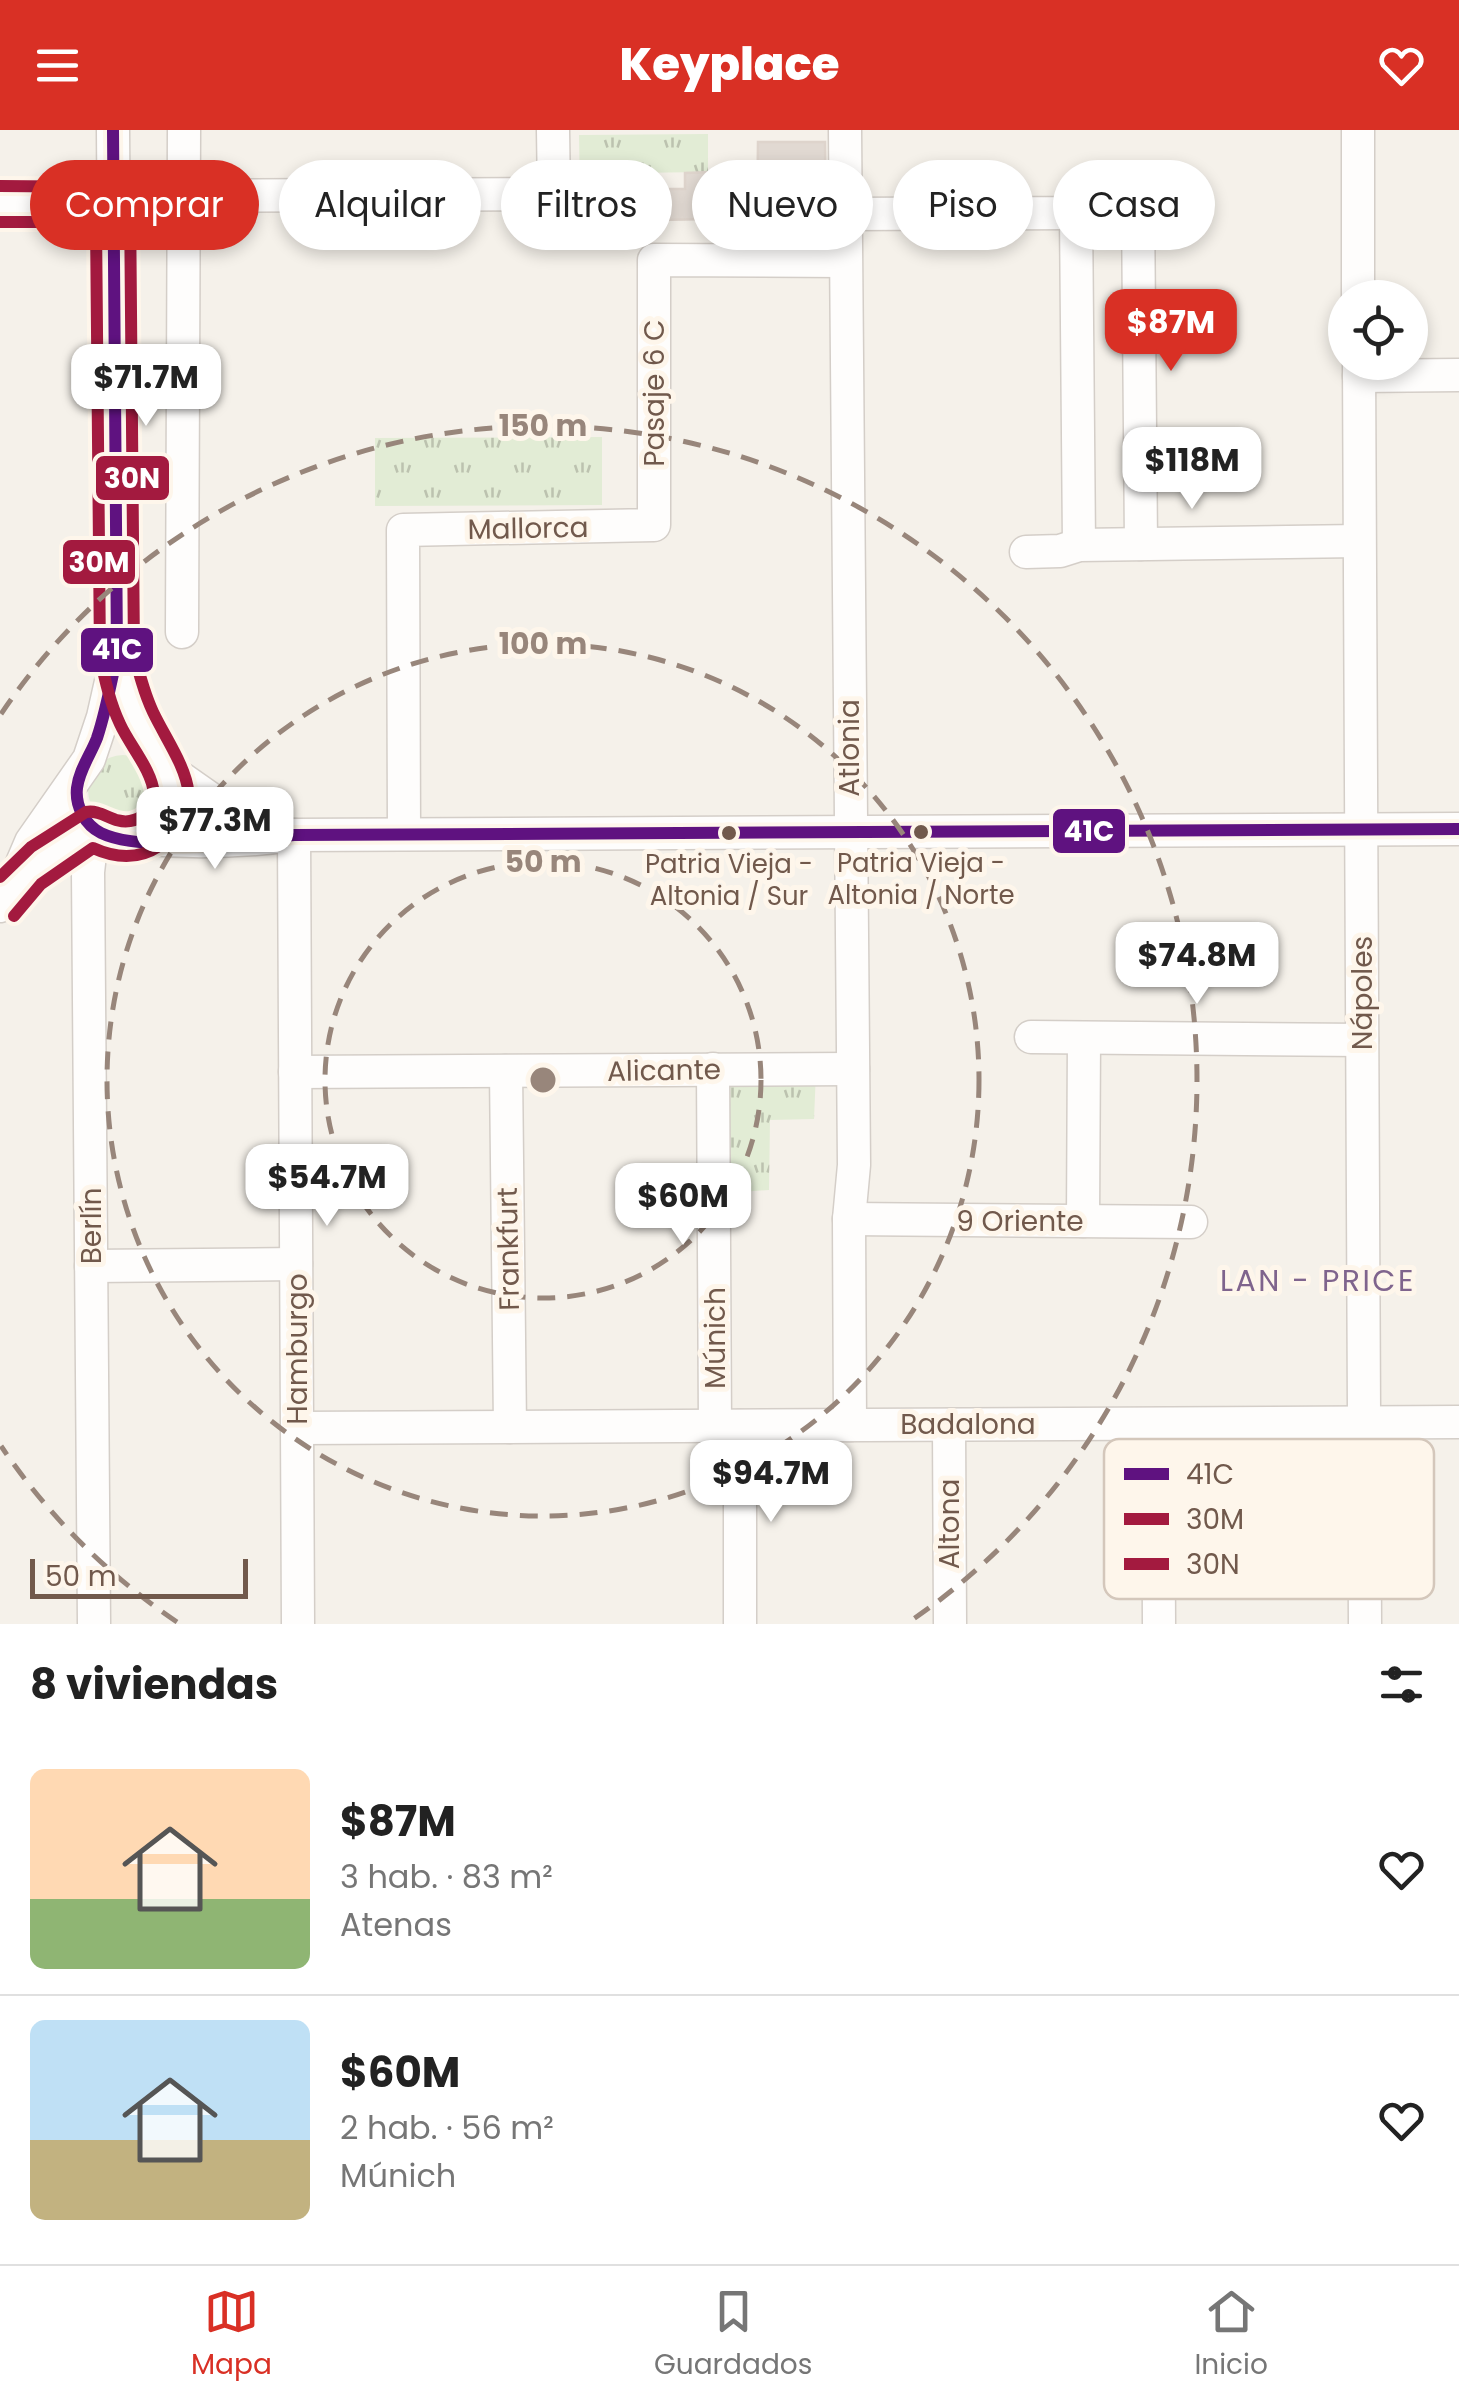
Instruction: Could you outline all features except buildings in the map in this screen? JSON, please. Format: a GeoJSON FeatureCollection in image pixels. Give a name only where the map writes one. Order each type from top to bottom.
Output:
{"type":"FeatureCollection","features":[{"type":"Feature","properties":{"kind":"street"},"geometry":{"type":"LineString","coordinates":[[113,130],[113,160]]}},
{"type":"Feature","properties":{"kind":"street"},"geometry":{"type":"LineString","coordinates":[[184,130],[184,160]]}},
{"type":"Feature","properties":{"kind":"street"},"geometry":{"type":"LineString","coordinates":[[259,196],[554,194],[553,130]]}},
{"type":"Feature","properties":{"kind":"street","name":"Atlonia"},"geometry":{"type":"LineString","coordinates":[[845,130],[845,160]]}},
{"type":"Feature","properties":{"kind":"street"},"geometry":{"type":"LineString","coordinates":[[1358,130],[1358,280]]}},
{"type":"Feature","properties":{"kind":"street"},"geometry":{"type":"LineString","coordinates":[[0,204],[30,204]]}},
{"type":"Feature","properties":{"kind":"street"},"geometry":{"type":"LineString","coordinates":[[873,214],[1053,212]]}},
{"type":"Feature","properties":{"kind":"street"},"geometry":{"type":"LineString","coordinates":[[113,250],[117,654],[104,718],[84,768],[78,804],[92,828],[117,839],[1459,828]]}},
{"type":"Feature","properties":{"kind":"street"},"geometry":{"type":"LineString","coordinates":[[182,632],[184,250]]}},
{"type":"Feature","properties":{"kind":"street","name":"Atlonia"},"geometry":{"type":"LineString","coordinates":[[845,250],[854,1165],[849,1220],[850,1425]]}},
{"type":"Feature","properties":{"kind":"street"},"geometry":{"type":"LineString","coordinates":[[1076,250],[1080,545]]}},
{"type":"Feature","properties":{"kind":"street"},"geometry":{"type":"LineString","coordinates":[[1138,250],[1141,544]]}},
{"type":"Feature","properties":{"kind":"street","name":"Pasaje 6 C"},"geometry":{"type":"LineString","coordinates":[[654,526],[654,260],[845,262]]}},
{"type":"Feature","properties":{"kind":"street"},"geometry":{"type":"LineString","coordinates":[[1428,373],[1459,375]]}},
{"type":"Feature","properties":{"kind":"street","name":"Nápoles"},"geometry":{"type":"LineString","coordinates":[[1359,380],[1364,1439]]}},
{"type":"Feature","properties":{"kind":"street","name":"Mallorca"},"geometry":{"type":"LineString","coordinates":[[404,834],[402,530],[654,526]]}},
{"type":"Feature","properties":{"kind":"street"},"geometry":{"type":"LineString","coordinates":[[1026,552],[1060,551],[1080,545],[1360,541]]}},
{"type":"Feature","properties":{"kind":"street"},"geometry":{"type":"LineString","coordinates":[[117,654],[134,714],[172,792],[158,825],[134,838]]}},
{"type":"Feature","properties":{"kind":"street"},"geometry":{"type":"LineString","coordinates":[[7,894],[31,842],[84,768],[107,748],[127,744],[160,762],[228,811],[249,822],[294,835]]}},
{"type":"Feature","properties":{"kind":"street"},"geometry":{"type":"LineString","coordinates":[[7,894],[29,869],[92,828]]}},
{"type":"Feature","properties":{"kind":"street","name":"Berlín"},"geometry":{"type":"LineString","coordinates":[[92,828],[88,872],[94,1624]]}},
{"type":"Feature","properties":{"kind":"street","name":"Hamburgo"},"geometry":{"type":"LineString","coordinates":[[294,835],[298,1624]]}},
{"type":"Feature","properties":{"kind":"street"},"geometry":{"type":"LineString","coordinates":[[1031,1037],[1362,1040]]}},
{"type":"Feature","properties":{"kind":"street"},"geometry":{"type":"LineString","coordinates":[[1083,1222],[1084,1038]]}},
{"type":"Feature","properties":{"kind":"street","name":"Alicante"},"geometry":{"type":"LineString","coordinates":[[295,1072],[853,1068]]}},
{"type":"Feature","properties":{"kind":"street","name":"Múnich"},"geometry":{"type":"LineString","coordinates":[[714,1069],[727,1426],[740,1624]]}},
{"type":"Feature","properties":{"kind":"street","name":"Frankfurt"},"geometry":{"type":"LineString","coordinates":[[506,1071],[510,1427]]}},
{"type":"Feature","properties":{"kind":"street","name":"9 Oriente"},"geometry":{"type":"LineString","coordinates":[[849,1220],[1191,1222]]}},
{"type":"Feature","properties":{"kind":"street"},"geometry":{"type":"LineString","coordinates":[[92,1266],[296,1264]]}},
{"type":"Feature","properties":{"kind":"street","name":"Badalona"},"geometry":{"type":"LineString","coordinates":[[297,1428],[1459,1422]]}},
{"type":"Feature","properties":{"kind":"street","name":"Altona"},"geometry":{"type":"LineString","coordinates":[[949,1424],[950,1624]]}},
{"type":"Feature","properties":{"kind":"street"},"geometry":{"type":"LineString","coordinates":[[1158,1424],[1158,1439]]}},
{"type":"Feature","properties":{"kind":"street"},"geometry":{"type":"LineString","coordinates":[[1159,1599],[1159,1624]]}},
{"type":"Feature","properties":{"kind":"street","name":"Nápoles"},"geometry":{"type":"LineString","coordinates":[[1365,1599],[1365,1624]]}},
{"type":"Feature","properties":{"kind":"green space"},"geometry":{"type":"Polygon","coordinates":[[[708,134],[708,160],[692,160],[692,172],[672,172],[672,160],[579,160],[579,135],[708,134]]]}},
{"type":"Feature","properties":{"kind":"green space"},"geometry":{"type":"Polygon","coordinates":[[[602,437],[602,505],[375,506],[375,438],[602,437]]]}},
{"type":"Feature","properties":{"kind":"green space"},"geometry":{"type":"Polygon","coordinates":[[[123,755],[148,765],[158,790],[148,815],[123,825],[98,815],[88,790],[98,765],[123,755]]]}},
{"type":"Feature","properties":{"kind":"green space"},"geometry":{"type":"Polygon","coordinates":[[[816,1072],[814,1119],[770,1120],[769,1190],[727,1193],[725,1082],[816,1072]]]}},
{"type":"Feature","properties":{"kind":"transit line","name":"41C"},"geometry":{"type":"LineString","coordinates":[[113,130],[117,655],[100,728],[77,788],[79,808],[95,830],[119,839],[168,844],[294,835],[1459,829]]}},
{"type":"Feature","properties":{"kind":"transit line","name":"30N"},"geometry":{"type":"LineString","coordinates":[[0,186],[115,187],[124,190],[130,199],[134,653],[150,705],[180,764],[189,798],[177,831],[159,846],[143,854],[126,856],[93,848],[41,884],[14,916]]}},
{"type":"Feature","properties":{"kind":"transit line","name":"30M"},"geometry":{"type":"LineString","coordinates":[[0,222],[96,222],[100,657],[116,716],[145,767],[154,794],[150,808],[135,820],[86,812],[31,847],[0,877]]}},
{"type":"Feature","properties":{"kind":"place","name":"Patria Vieja - Altonia / Norte"},"geometry":{"type":"Point","coordinates":[921,832]}},
{"type":"Feature","properties":{"kind":"place","name":"Patria Vieja - Altonia / Sur"},"geometry":{"type":"Point","coordinates":[729,833]}},
{"type":"Feature","properties":{"kind":"district","name":"LAN - PRICE"},"geometry":{"type":"Point","coordinates":[1318,1281]}}]}
